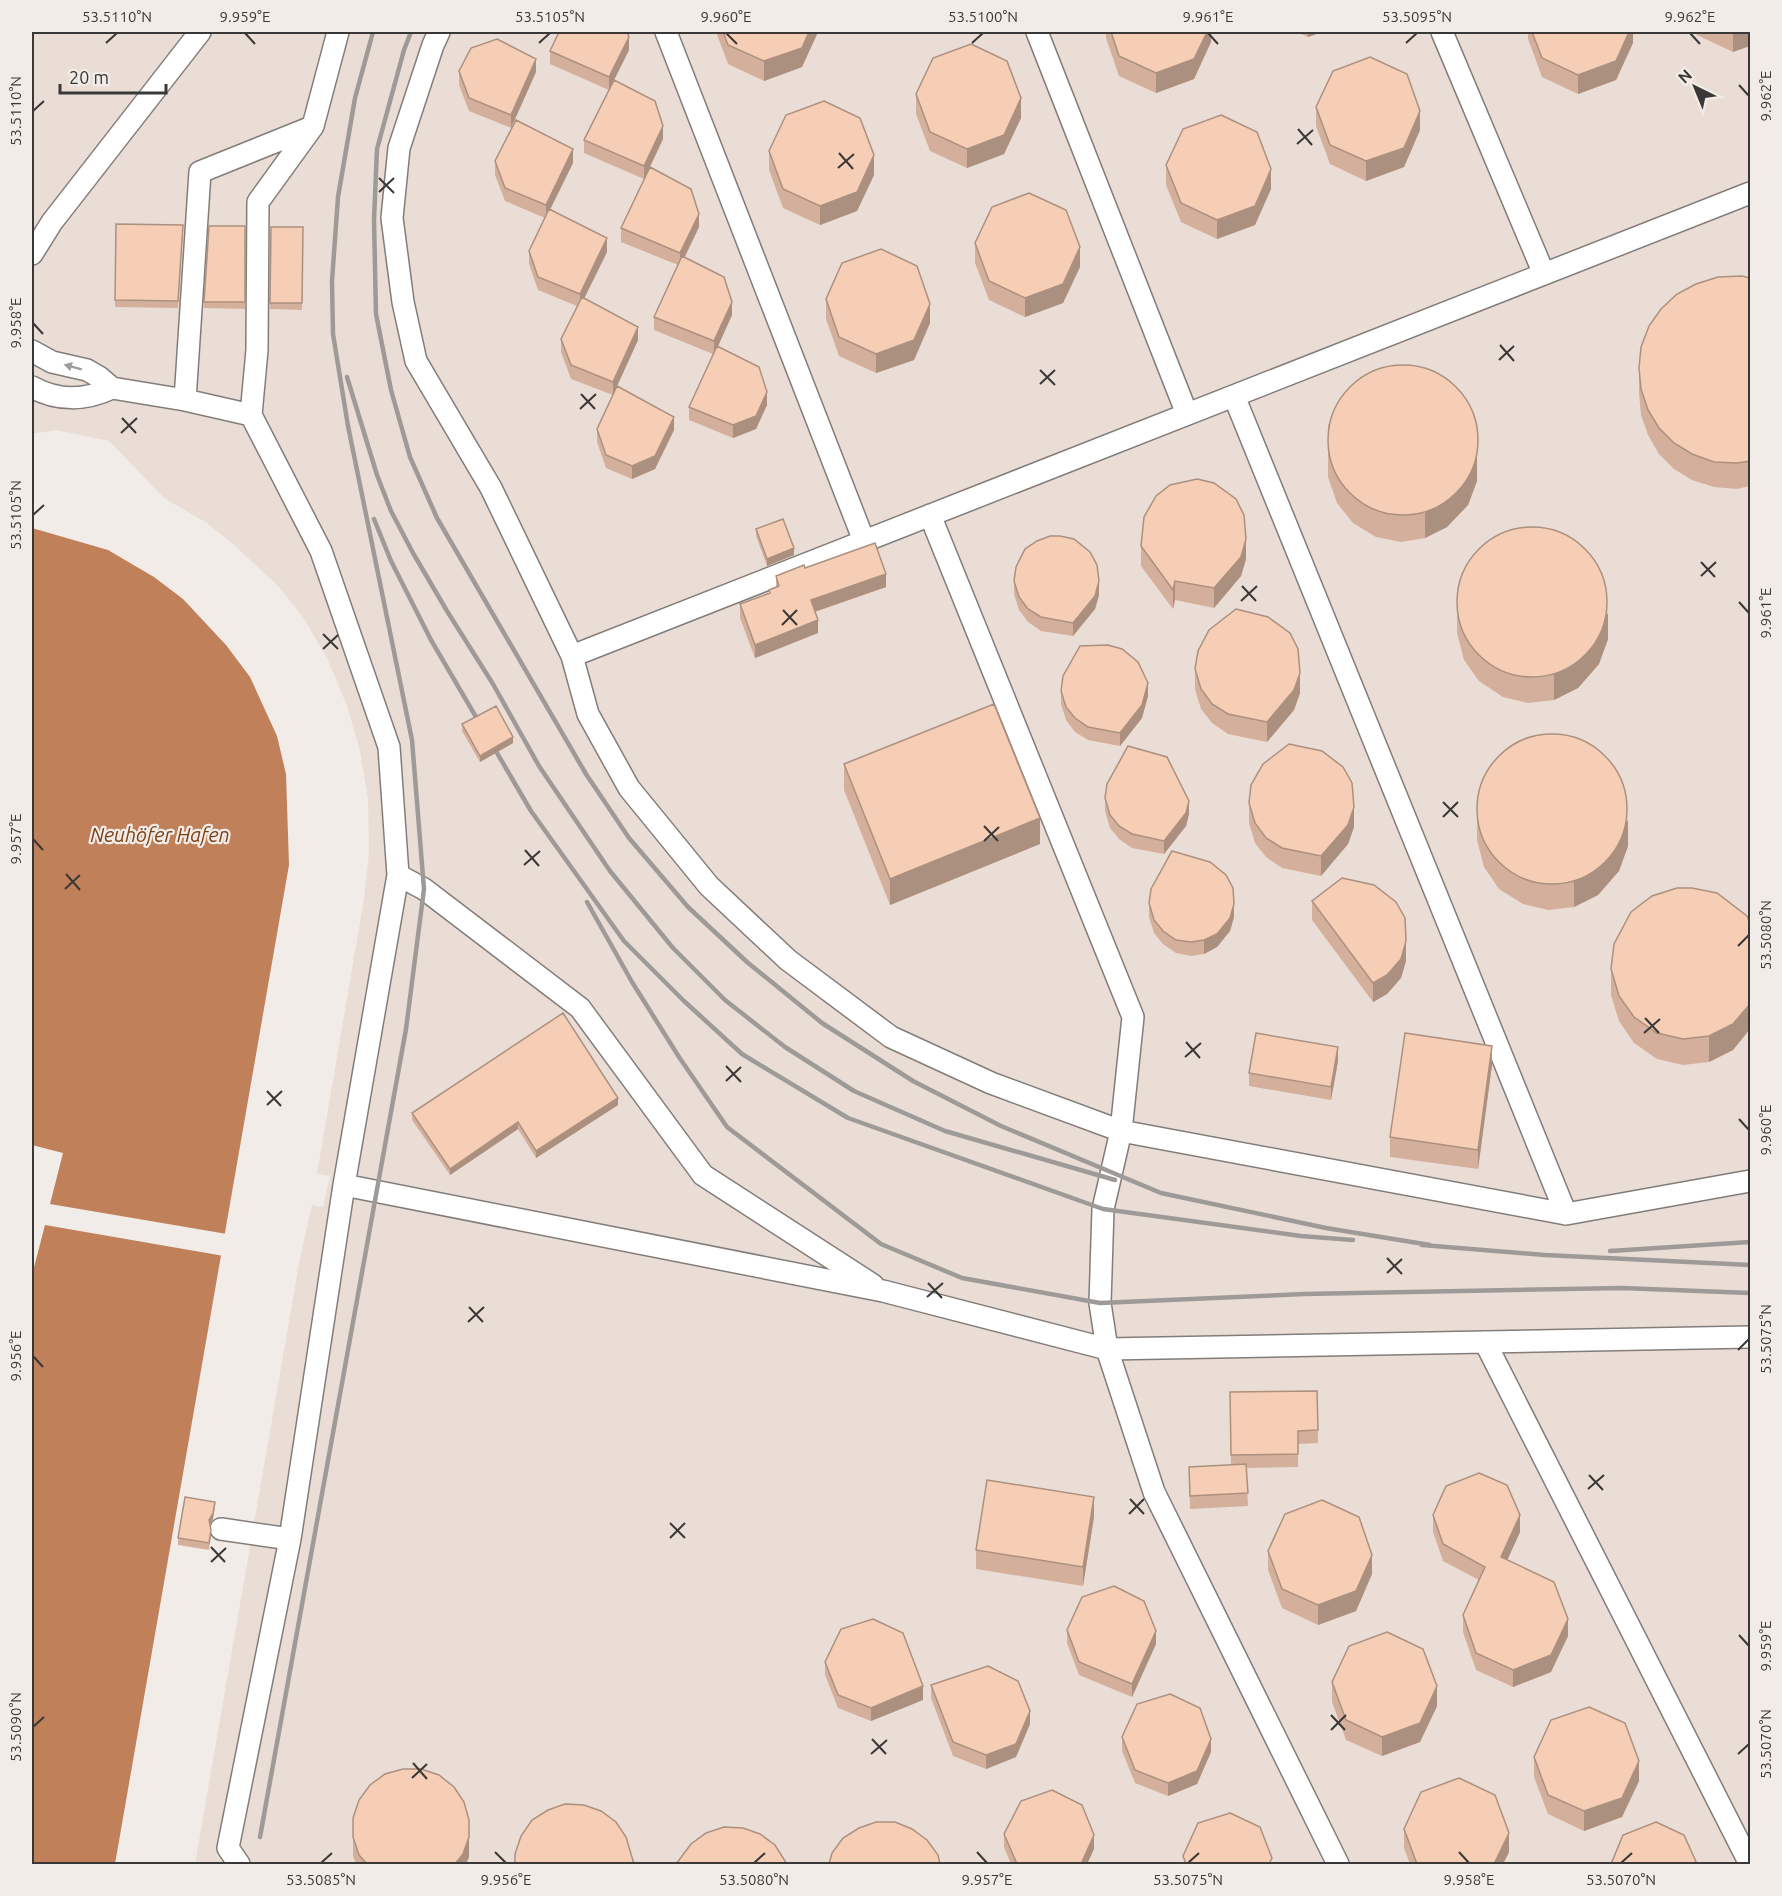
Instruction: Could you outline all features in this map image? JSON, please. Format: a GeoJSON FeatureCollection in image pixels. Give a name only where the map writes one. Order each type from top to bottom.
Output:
{"type":"FeatureCollection","features":[{"type":"Feature","properties":{"kind":"lane"},"geometry":{"type":"LineString","coordinates":[[32,254],[52,222],[200,32]]}},
{"type":"Feature","properties":{"kind":"lane"},"geometry":{"type":"LineString","coordinates":[[239,1864],[228,1848],[290,1539],[344,1185],[398,875],[389,747],[321,551],[251,415],[257,350],[258,202],[313,126],[338,32]]}},
{"type":"Feature","properties":{"kind":"lane"},"geometry":{"type":"LineString","coordinates":[[439,32],[399,148],[392,218],[403,302],[416,361],[491,488],[572,656],[588,714],[629,788],[709,886],[788,960],[891,1037],[991,1083],[1121,1131],[1566,1214],[1750,1181]]}},
{"type":"Feature","properties":{"kind":"lane"},"geometry":{"type":"LineString","coordinates":[[666,32],[864,541]]}},
{"type":"Feature","properties":{"kind":"lane"},"geometry":{"type":"LineString","coordinates":[[1037,32],[1187,414]]}},
{"type":"Feature","properties":{"kind":"lane"},"geometry":{"type":"LineString","coordinates":[[1442,32],[1544,274]]}},
{"type":"Feature","properties":{"kind":"lane"},"geometry":{"type":"LineString","coordinates":[[185,400],[200,172],[313,126]]}},
{"type":"Feature","properties":{"kind":"lane"},"geometry":{"type":"LineString","coordinates":[[572,656],[1750,193]]}},
{"type":"Feature","properties":{"kind":"lane"},"geometry":{"type":"LineString","coordinates":[[32,351],[52,362],[87,370],[112,388],[185,400],[251,415]]}},
{"type":"Feature","properties":{"kind":"lane"},"geometry":{"type":"LineString","coordinates":[[32,387],[42,392],[75,399],[112,388]]}},
{"type":"Feature","properties":{"kind":"lane"},"geometry":{"type":"LineString","coordinates":[[1234,396],[1566,1214]]}},
{"type":"Feature","properties":{"kind":"lane"},"geometry":{"type":"LineString","coordinates":[[930,515],[1133,1017],[1121,1131],[1103,1209],[1100,1303],[1107,1349],[1154,1492],[1338,1864]]}},
{"type":"Feature","properties":{"kind":"lane"},"geometry":{"type":"LineString","coordinates":[[398,875],[424,889],[580,1008],[703,1175],[883,1291]]}},
{"type":"Feature","properties":{"kind":"lane"},"geometry":{"type":"LineString","coordinates":[[344,1185],[883,1291],[1107,1349],[1750,1337]]}},
{"type":"Feature","properties":{"kind":"lane"},"geometry":{"type":"LineString","coordinates":[[1485,1342],[1750,1864]]}},
{"type":"Feature","properties":{"kind":"lane"},"geometry":{"type":"LineString","coordinates":[[221,1529],[290,1539]]}},
{"type":"Feature","properties":{"kind":"shaded area"},"geometry":{"type":"Polygon","coordinates":[[[32,32],[1750,32],[1750,1864],[195,1864],[300,1258],[312,1205],[323,1207],[330,1176],[317,1174],[364,899],[369,853],[368,799],[360,751],[347,706],[327,658],[303,617],[278,586],[207,523],[164,498],[109,441],[56,430],[32,434],[32,32]]]}},
{"type":"Feature","properties":{"kind":"water","name":"Neuhöfer Hafen"},"geometry":{"type":"Polygon","coordinates":[[[32,528],[108,550],[154,577],[183,599],[226,645],[250,677],[277,736],[286,774],[289,865],[115,1864],[32,1864],[32,528]]]}},
{"type":"Feature","properties":{"kind":"pier"},"geometry":{"type":"Polygon","coordinates":[[[32,1145],[63,1153],[50,1204],[227,1234],[224,1256],[45,1225],[32,1275],[32,1145]]]}},
{"type":"Feature","properties":{"kind":"building"},"geometry":{"type":"Polygon","coordinates":[[[559,32],[627,32],[629,37],[609,77],[550,51],[559,32]]]}},
{"type":"Feature","properties":{"kind":"building"},"geometry":{"type":"Polygon","coordinates":[[[723,32],[809,32],[802,48],[764,61],[728,45],[723,32]]]}},
{"type":"Feature","properties":{"kind":"building"},"geometry":{"type":"Polygon","coordinates":[[[1111,32],[1207,32],[1194,59],[1156,73],[1119,56],[1111,32]]]}},
{"type":"Feature","properties":{"kind":"building"},"geometry":{"type":"Polygon","coordinates":[[[1532,32],[1629,32],[1616,61],[1578,75],[1542,58],[1532,32]]]}},
{"type":"Feature","properties":{"kind":"building"},"geometry":{"type":"Polygon","coordinates":[[[497,39],[536,59],[511,115],[469,98],[459,71],[471,48],[497,39]]]}},
{"type":"Feature","properties":{"kind":"building"},"geometry":{"type":"Polygon","coordinates":[[[971,44],[1007,61],[1021,98],[1004,135],[967,149],[930,132],[916,94],[933,58],[971,44]]]}},
{"type":"Feature","properties":{"kind":"building"},"geometry":{"type":"Polygon","coordinates":[[[1370,57],[1407,74],[1420,111],[1404,148],[1366,161],[1330,145],[1316,107],[1333,71],[1370,57]]]}},
{"type":"Feature","properties":{"kind":"building"},"geometry":{"type":"Polygon","coordinates":[[[614,80],[655,101],[663,126],[644,166],[584,140],[614,80]]]}},
{"type":"Feature","properties":{"kind":"building"},"geometry":{"type":"Polygon","coordinates":[[[824,101],[860,118],[874,155],[857,192],[820,206],[783,189],[769,151],[786,115],[824,101]]]}},
{"type":"Feature","properties":{"kind":"building"},"geometry":{"type":"Polygon","coordinates":[[[1221,115],[1257,132],[1271,169],[1255,206],[1217,220],[1181,203],[1166,165],[1183,129],[1221,115]]]}},
{"type":"Feature","properties":{"kind":"building"},"geometry":{"type":"Polygon","coordinates":[[[516,120],[573,149],[546,205],[505,188],[495,161],[516,120]]]}},
{"type":"Feature","properties":{"kind":"building"},"geometry":{"type":"Polygon","coordinates":[[[650,167],[691,189],[699,214],[680,253],[621,228],[650,167]]]}},
{"type":"Feature","properties":{"kind":"building"},"geometry":{"type":"Polygon","coordinates":[[[1029,193],[1066,210],[1080,247],[1063,284],[1025,298],[989,281],[975,243],[992,207],[1029,193]]]}},
{"type":"Feature","properties":{"kind":"building"},"geometry":{"type":"Polygon","coordinates":[[[549,209],[607,238],[580,294],[538,277],[529,251],[549,209]]]}},
{"type":"Feature","properties":{"kind":"building"},"geometry":{"type":"Polygon","coordinates":[[[116,224],[183,225],[178,301],[115,300],[116,224]]]}},
{"type":"Feature","properties":{"kind":"building"},"geometry":{"type":"Polygon","coordinates":[[[209,226],[245,226],[245,302],[204,302],[209,226]]]}},
{"type":"Feature","properties":{"kind":"building"},"geometry":{"type":"Polygon","coordinates":[[[271,227],[303,227],[302,303],[270,303],[271,227]]]}},
{"type":"Feature","properties":{"kind":"building"},"geometry":{"type":"Polygon","coordinates":[[[881,249],[917,266],[930,304],[914,340],[876,354],[839,337],[826,299],[842,263],[881,249]]]}},
{"type":"Feature","properties":{"kind":"building"},"geometry":{"type":"Polygon","coordinates":[[[682,256],[724,277],[732,302],[714,341],[654,317],[682,256]]]}},
{"type":"Feature","properties":{"kind":"building"},"geometry":{"type":"Polygon","coordinates":[[[1718,277],[1750,278],[1750,461],[1714,462],[1692,454],[1674,443],[1659,428],[1648,410],[1641,389],[1639,368],[1641,347],[1649,326],[1661,309],[1677,294],[1696,284],[1718,277]]]}},
{"type":"Feature","properties":{"kind":"building"},"geometry":{"type":"Polygon","coordinates":[[[582,297],[638,327],[613,382],[571,365],[561,339],[582,297]]]}},
{"type":"Feature","properties":{"kind":"building"},"geometry":{"type":"Polygon","coordinates":[[[717,346],[759,367],[767,392],[756,416],[733,425],[689,407],[717,346]]]}},
{"type":"Feature","properties":{"kind":"building"},"geometry":{"type":"Polygon","coordinates":[[[1403,365],[1418,366],[1432,371],[1456,387],[1472,411],[1477,425],[1477,455],[1472,469],[1456,493],[1432,509],[1418,514],[1403,515],[1388,514],[1374,509],[1350,493],[1334,469],[1329,455],[1328,440],[1329,425],[1334,411],[1350,387],[1374,371],[1388,366],[1403,365]]]}},
{"type":"Feature","properties":{"kind":"building"},"geometry":{"type":"Polygon","coordinates":[[[617,386],[674,417],[655,456],[632,466],[606,455],[597,429],[617,386]]]}},
{"type":"Feature","properties":{"kind":"building"},"geometry":{"type":"Polygon","coordinates":[[[1197,479],[1214,483],[1236,499],[1244,515],[1246,539],[1241,557],[1214,588],[1175,581],[1173,590],[1141,546],[1144,517],[1156,496],[1170,485],[1197,479]]]}},
{"type":"Feature","properties":{"kind":"building"},"geometry":{"type":"Polygon","coordinates":[[[783,519],[794,548],[767,559],[756,529],[783,519]]]}},
{"type":"Feature","properties":{"kind":"building"},"geometry":{"type":"Polygon","coordinates":[[[1532,527],[1547,528],[1561,533],[1585,549],[1601,573],[1606,587],[1606,617],[1601,631],[1585,655],[1561,671],[1547,676],[1532,677],[1517,676],[1503,671],[1479,655],[1463,631],[1458,617],[1457,602],[1458,587],[1463,573],[1479,549],[1503,533],[1517,528],[1532,527]]]}},
{"type":"Feature","properties":{"kind":"building"},"geometry":{"type":"Polygon","coordinates":[[[1050,536],[1074,539],[1090,552],[1097,565],[1099,581],[1095,596],[1073,623],[1041,617],[1028,609],[1019,597],[1014,581],[1016,567],[1025,549],[1050,536]]]}},
{"type":"Feature","properties":{"kind":"building"},"geometry":{"type":"Polygon","coordinates":[[[875,543],[886,574],[811,600],[818,620],[755,645],[740,604],[770,593],[769,590],[779,586],[776,576],[875,543]]]}},
{"type":"Feature","properties":{"kind":"building"},"geometry":{"type":"Polygon","coordinates":[[[1236,609],[1268,617],[1290,633],[1298,649],[1300,673],[1294,690],[1267,722],[1228,714],[1212,704],[1201,689],[1195,669],[1198,651],[1209,630],[1236,609]]]}},
{"type":"Feature","properties":{"kind":"building"},"geometry":{"type":"Polygon","coordinates":[[[1108,645],[1122,649],[1138,662],[1148,683],[1142,705],[1120,733],[1088,727],[1075,718],[1066,707],[1061,691],[1063,676],[1080,646],[1108,645]]]}},
{"type":"Feature","properties":{"kind":"building"},"geometry":{"type":"Polygon","coordinates":[[[994,704],[1040,818],[890,879],[844,764],[994,704]]]}},
{"type":"Feature","properties":{"kind":"building"},"geometry":{"type":"Polygon","coordinates":[[[496,706],[513,737],[480,756],[462,724],[496,706]]]}},
{"type":"Feature","properties":{"kind":"building"},"geometry":{"type":"Polygon","coordinates":[[[1552,734],[1567,735],[1581,740],[1605,756],[1621,780],[1626,794],[1626,824],[1621,838],[1605,862],[1581,878],[1567,883],[1552,884],[1537,883],[1523,878],[1499,862],[1483,838],[1478,824],[1477,809],[1478,794],[1483,780],[1499,756],[1523,740],[1537,735],[1552,734]]]}},
{"type":"Feature","properties":{"kind":"building"},"geometry":{"type":"Polygon","coordinates":[[[1289,744],[1322,751],[1343,767],[1352,783],[1354,807],[1348,825],[1321,856],[1282,848],[1266,838],[1255,823],[1249,803],[1251,785],[1263,764],[1289,744]]]}},
{"type":"Feature","properties":{"kind":"building"},"geometry":{"type":"Polygon","coordinates":[[[1128,746],[1167,757],[1189,801],[1186,813],[1164,841],[1132,834],[1119,826],[1110,815],[1105,798],[1107,784],[1128,746]]]}},
{"type":"Feature","properties":{"kind":"building"},"geometry":{"type":"Polygon","coordinates":[[[1172,851],[1210,862],[1226,875],[1233,888],[1234,904],[1230,918],[1217,934],[1204,940],[1191,942],[1176,940],[1163,931],[1154,920],[1149,903],[1151,889],[1172,851]]]}},
{"type":"Feature","properties":{"kind":"building"},"geometry":{"type":"Polygon","coordinates":[[[1342,878],[1374,885],[1396,902],[1405,918],[1406,941],[1401,959],[1387,975],[1373,983],[1312,901],[1342,878]]]}},
{"type":"Feature","properties":{"kind":"building"},"geometry":{"type":"Polygon","coordinates":[[[1677,888],[1692,888],[1717,893],[1747,916],[1750,923],[1750,1004],[1733,1024],[1709,1036],[1683,1039],[1657,1033],[1634,1017],[1619,996],[1611,969],[1614,944],[1631,912],[1652,896],[1677,888]]]}},
{"type":"Feature","properties":{"kind":"building"},"geometry":{"type":"Polygon","coordinates":[[[563,1013],[618,1098],[536,1151],[518,1122],[450,1169],[412,1113],[563,1013]]]}},
{"type":"Feature","properties":{"kind":"building"},"geometry":{"type":"Polygon","coordinates":[[[1256,1033],[1338,1047],[1331,1087],[1249,1073],[1256,1033]]]}},
{"type":"Feature","properties":{"kind":"building"},"geometry":{"type":"Polygon","coordinates":[[[1405,1033],[1492,1046],[1478,1150],[1390,1137],[1405,1033]]]}},
{"type":"Feature","properties":{"kind":"building"},"geometry":{"type":"Polygon","coordinates":[[[1317,1391],[1318,1430],[1298,1431],[1298,1454],[1231,1455],[1230,1392],[1317,1391]]]}},
{"type":"Feature","properties":{"kind":"building"},"geometry":{"type":"Polygon","coordinates":[[[1246,1464],[1248,1493],[1190,1496],[1189,1467],[1246,1464]]]}},
{"type":"Feature","properties":{"kind":"building"},"geometry":{"type":"Polygon","coordinates":[[[1479,1473],[1507,1485],[1520,1515],[1501,1557],[1554,1582],[1568,1619],[1551,1655],[1513,1670],[1476,1653],[1463,1615],[1485,1567],[1443,1544],[1433,1515],[1446,1486],[1479,1473]]]}},
{"type":"Feature","properties":{"kind":"building"},"geometry":{"type":"Polygon","coordinates":[[[987,1480],[1094,1497],[1083,1567],[976,1550],[987,1480]]]}},
{"type":"Feature","properties":{"kind":"building"},"geometry":{"type":"Polygon","coordinates":[[[185,1497],[215,1502],[209,1520],[211,1530],[209,1543],[178,1538],[185,1497]]]}},
{"type":"Feature","properties":{"kind":"building"},"geometry":{"type":"Polygon","coordinates":[[[1322,1500],[1359,1517],[1372,1555],[1356,1591],[1318,1605],[1282,1589],[1268,1551],[1285,1514],[1322,1500]]]}},
{"type":"Feature","properties":{"kind":"building"},"geometry":{"type":"Polygon","coordinates":[[[1114,1586],[1144,1601],[1156,1631],[1132,1684],[1079,1662],[1067,1630],[1082,1597],[1114,1586]]]}},
{"type":"Feature","properties":{"kind":"building"},"geometry":{"type":"Polygon","coordinates":[[[873,1619],[903,1633],[923,1686],[871,1708],[838,1695],[825,1662],[841,1629],[873,1619]]]}},
{"type":"Feature","properties":{"kind":"building"},"geometry":{"type":"Polygon","coordinates":[[[1387,1632],[1423,1649],[1437,1686],[1420,1723],[1382,1737],[1346,1720],[1332,1682],[1349,1646],[1387,1632]]]}},
{"type":"Feature","properties":{"kind":"building"},"geometry":{"type":"Polygon","coordinates":[[[988,1666],[1018,1681],[1030,1711],[1016,1744],[986,1755],[953,1742],[931,1685],[988,1666]]]}},
{"type":"Feature","properties":{"kind":"building"},"geometry":{"type":"Polygon","coordinates":[[[1170,1694],[1200,1708],[1211,1739],[1197,1771],[1168,1783],[1135,1770],[1122,1737],[1137,1704],[1170,1694]]]}},
{"type":"Feature","properties":{"kind":"building"},"geometry":{"type":"Polygon","coordinates":[[[1589,1707],[1625,1723],[1639,1761],[1622,1798],[1584,1811],[1548,1795],[1534,1757],[1551,1720],[1589,1707]]]}},
{"type":"Feature","properties":{"kind":"building"},"geometry":{"type":"Polygon","coordinates":[[[403,1769],[421,1769],[439,1775],[454,1787],[464,1802],[469,1820],[469,1837],[463,1854],[455,1864],[367,1864],[359,1855],[353,1837],[353,1818],[359,1800],[370,1785],[385,1774],[403,1769]]]}},
{"type":"Feature","properties":{"kind":"building"},"geometry":{"type":"Polygon","coordinates":[[[1459,1778],[1495,1795],[1509,1833],[1494,1864],[1417,1864],[1404,1829],[1421,1792],[1459,1778]]]}},
{"type":"Feature","properties":{"kind":"building"},"geometry":{"type":"Polygon","coordinates":[[[1052,1790],[1082,1805],[1094,1835],[1081,1864],[1017,1864],[1004,1834],[1021,1801],[1052,1790]]]}},
{"type":"Feature","properties":{"kind":"building"},"geometry":{"type":"Polygon","coordinates":[[[565,1804],[584,1805],[601,1811],[616,1822],[626,1837],[634,1864],[515,1864],[515,1854],[521,1836],[532,1820],[548,1810],[565,1804]]]}},
{"type":"Feature","properties":{"kind":"building"},"geometry":{"type":"Polygon","coordinates":[[[1230,1813],[1260,1827],[1272,1858],[1269,1864],[1186,1864],[1183,1856],[1198,1823],[1230,1813]]]}},
{"type":"Feature","properties":{"kind":"building"},"geometry":{"type":"Polygon","coordinates":[[[876,1822],[895,1822],[912,1829],[927,1840],[938,1855],[940,1864],[829,1864],[832,1853],[843,1838],[859,1828],[876,1822]]]}},
{"type":"Feature","properties":{"kind":"building"},"geometry":{"type":"Polygon","coordinates":[[[1656,1822],[1684,1835],[1697,1864],[1611,1864],[1623,1835],[1656,1822]]]}},
{"type":"Feature","properties":{"kind":"building"},"geometry":{"type":"Polygon","coordinates":[[[724,1827],[743,1828],[760,1834],[775,1845],[787,1864],[676,1864],[691,1844],[706,1833],[724,1827]]]}},
{"type":"Feature","properties":{"kind":"railway"},"geometry":{"type":"LineString","coordinates":[[260,1837],[406,1029],[424,889],[412,740],[348,426],[333,334],[332,281],[338,197],[355,98],[373,32]]}},
{"type":"Feature","properties":{"kind":"railway"},"geometry":{"type":"LineString","coordinates":[[411,32],[377,149],[374,220],[376,314],[391,390],[410,457],[437,518],[586,774],[629,838],[688,907],[747,962],[822,1023],[913,1081],[1001,1126],[1161,1193],[1326,1228],[1430,1245]]}},
{"type":"Feature","properties":{"kind":"railway"},"geometry":{"type":"LineString","coordinates":[[347,377],[377,475],[391,511],[413,553],[493,684],[539,766],[610,871],[673,948],[725,1000],[785,1047],[854,1091],[945,1131],[1115,1180]]}},
{"type":"Feature","properties":{"kind":"railway"},"geometry":{"type":"LineString","coordinates":[[374,519],[391,561],[431,640],[531,811],[624,941],[684,1001],[742,1054],[848,1118],[1103,1209],[1301,1236],[1353,1240]]}},
{"type":"Feature","properties":{"kind":"railway"},"geometry":{"type":"LineString","coordinates":[[587,902],[632,982],[727,1127],[881,1244],[962,1278],[1100,1303],[1304,1294],[1622,1288],[1750,1293]]}},
{"type":"Feature","properties":{"kind":"railway"},"geometry":{"type":"LineString","coordinates":[[1610,1251],[1750,1242]]}},
{"type":"Feature","properties":{"kind":"railway"},"geometry":{"type":"LineString","coordinates":[[1422,1245],[1545,1255],[1750,1265]]}}]}
